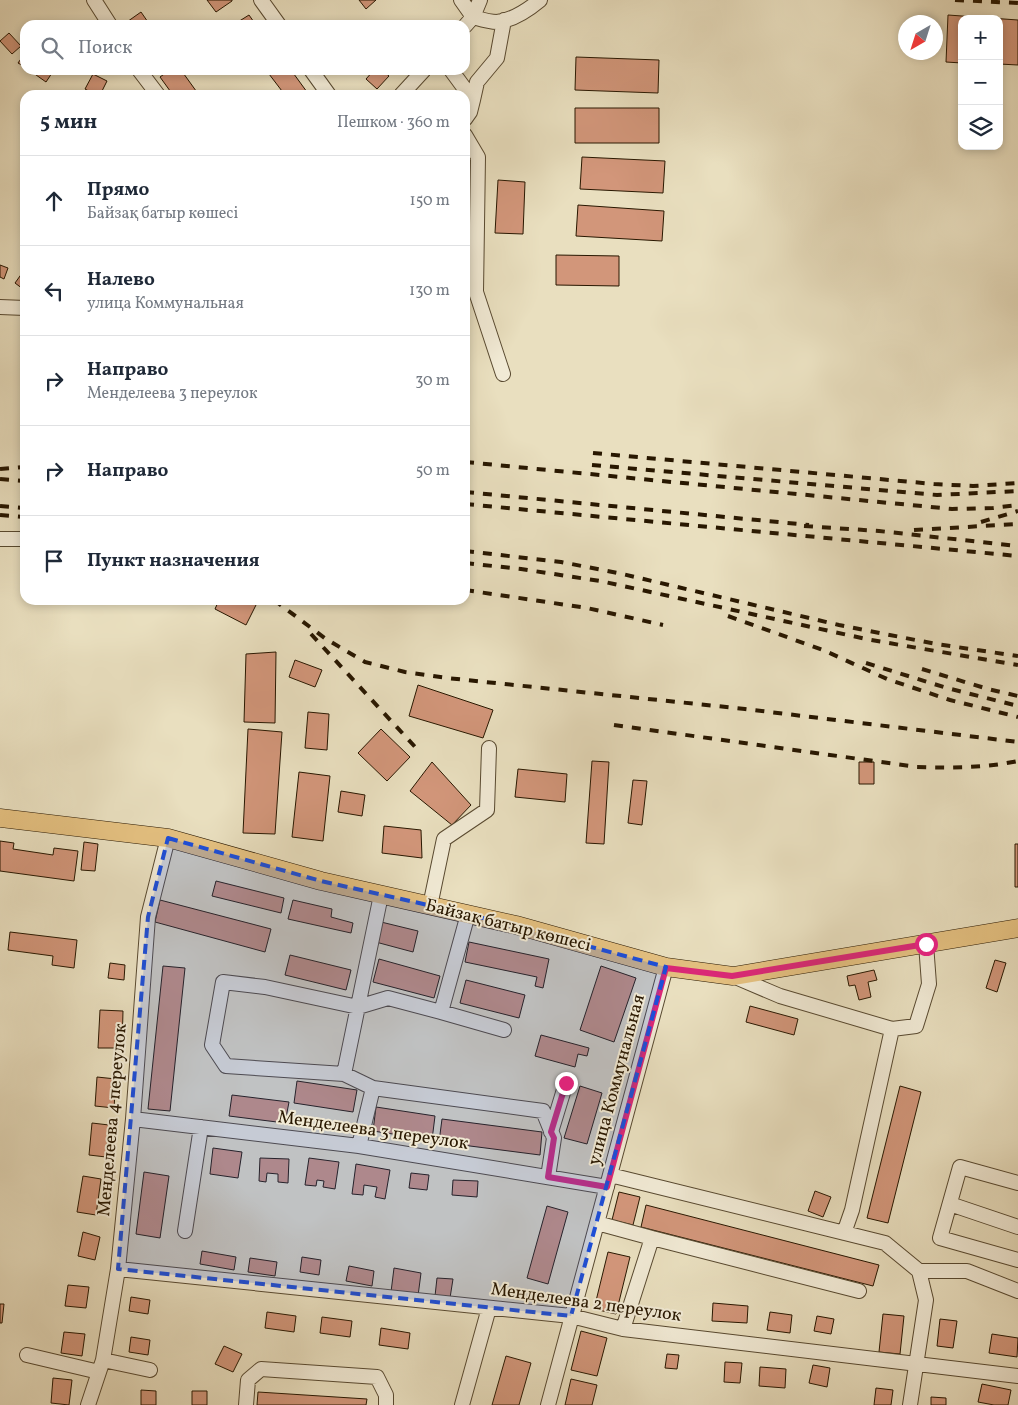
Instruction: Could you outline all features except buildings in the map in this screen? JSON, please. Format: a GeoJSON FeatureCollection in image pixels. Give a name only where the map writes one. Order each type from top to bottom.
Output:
{"type":"FeatureCollection","features":[{"type":"Feature","properties":{"kind":"main road","name":"Байзақ батыр көшесі"},"geometry":{"type":"LineString","coordinates":[[0,818],[168,838],[321,881],[516,925],[666,968],[732,976],[1018,928]]}},
{"type":"Feature","properties":{"kind":"street"},"geometry":{"type":"LineString","coordinates":[[94,0],[107,20]]}},
{"type":"Feature","properties":{"kind":"street"},"geometry":{"type":"LineString","coordinates":[[261,0],[275,20]]}},
{"type":"Feature","properties":{"kind":"street"},"geometry":{"type":"LineString","coordinates":[[461,0],[468,20]]}},
{"type":"Feature","properties":{"kind":"street"},"geometry":{"type":"LineString","coordinates":[[470,20],[480,0]]}},
{"type":"Feature","properties":{"kind":"street"},"geometry":{"type":"LineString","coordinates":[[470,22],[504,20],[526,11],[540,0]]}},
{"type":"Feature","properties":{"kind":"street"},"geometry":{"type":"LineString","coordinates":[[470,112],[477,82],[497,58],[504,20]]}},
{"type":"Feature","properties":{"kind":"street"},"geometry":{"type":"LineString","coordinates":[[143,75],[154,90]]}},
{"type":"Feature","properties":{"kind":"street"},"geometry":{"type":"LineString","coordinates":[[315,75],[325,90]]}},
{"type":"Feature","properties":{"kind":"street"},"geometry":{"type":"LineString","coordinates":[[406,90],[420,75]]}},
{"type":"Feature","properties":{"kind":"street"},"geometry":{"type":"LineString","coordinates":[[455,75],[466,90]]}},
{"type":"Feature","properties":{"kind":"street"},"geometry":{"type":"LineString","coordinates":[[470,96],[473,100]]}},
{"type":"Feature","properties":{"kind":"street"},"geometry":{"type":"LineString","coordinates":[[470,144],[478,157],[476,292],[503,374]]}},
{"type":"Feature","properties":{"kind":"street"},"geometry":{"type":"LineString","coordinates":[[0,307],[20,308]]}},
{"type":"Feature","properties":{"kind":"street"},"geometry":{"type":"LineString","coordinates":[[0,539],[20,539]]}},
{"type":"Feature","properties":{"kind":"street"},"geometry":{"type":"LineString","coordinates":[[430,906],[444,839],[487,810],[489,748]]}},
{"type":"Feature","properties":{"kind":"street","name":"Менделеева 4 переулок"},"geometry":{"type":"LineString","coordinates":[[88,1405],[101,1366],[118,1269],[133,1119],[148,917],[168,838]]}},
{"type":"Feature","properties":{"kind":"street"},"geometry":{"type":"LineString","coordinates":[[344,1074],[381,895]]}},
{"type":"Feature","properties":{"kind":"street"},"geometry":{"type":"LineString","coordinates":[[441,1012],[468,914]]}},
{"type":"Feature","properties":{"kind":"street"},"geometry":{"type":"LineString","coordinates":[[732,976],[780,996],[892,1029],[916,1026],[929,984],[926,944]]}},
{"type":"Feature","properties":{"kind":"street","name":"улица Коммунальная"},"geometry":{"type":"LineString","coordinates":[[548,1405],[666,968]]}},
{"type":"Feature","properties":{"kind":"street"},"geometry":{"type":"LineString","coordinates":[[504,1030],[388,998],[358,1007],[265,987],[223,982],[212,1045],[226,1066],[344,1074],[373,1088],[543,1111],[554,1138],[548,1177]]}},
{"type":"Feature","properties":{"kind":"street"},"geometry":{"type":"LineString","coordinates":[[844,1233],[852,1210],[892,1029]]}},
{"type":"Feature","properties":{"kind":"street"},"geometry":{"type":"LineString","coordinates":[[551,1132],[566,1083]]}},
{"type":"Feature","properties":{"kind":"street"},"geometry":{"type":"LineString","coordinates":[[359,1146],[373,1088]]}},
{"type":"Feature","properties":{"kind":"street","name":"Менделеева 3 переулок"},"geometry":{"type":"LineString","coordinates":[[133,1119],[359,1146],[548,1177],[609,1181],[885,1243],[919,1271]]}},
{"type":"Feature","properties":{"kind":"street"},"geometry":{"type":"LineString","coordinates":[[185,1231],[201,1127]]}},
{"type":"Feature","properties":{"kind":"street"},"geometry":{"type":"LineString","coordinates":[[1018,1183],[960,1166],[940,1238],[1018,1260]]}},
{"type":"Feature","properties":{"kind":"street"},"geometry":{"type":"LineString","coordinates":[[950,1204],[1018,1227]]}},
{"type":"Feature","properties":{"kind":"street"},"geometry":{"type":"LineString","coordinates":[[597,1223],[859,1290]]}},
{"type":"Feature","properties":{"kind":"street"},"geometry":{"type":"LineString","coordinates":[[623,1329],[652,1238]]}},
{"type":"Feature","properties":{"kind":"street","name":"Менделеева 2 переулок"},"geometry":{"type":"LineString","coordinates":[[118,1269],[571,1316],[623,1329],[1018,1376]]}},
{"type":"Feature","properties":{"kind":"street"},"geometry":{"type":"LineString","coordinates":[[910,1405],[926,1300],[919,1271],[967,1271],[1018,1292]]}},
{"type":"Feature","properties":{"kind":"street"},"geometry":{"type":"LineString","coordinates":[[462,1405],[489,1308]]}},
{"type":"Feature","properties":{"kind":"street"},"geometry":{"type":"LineString","coordinates":[[27,1355],[101,1366],[150,1370]]}},
{"type":"Feature","properties":{"kind":"street"},"geometry":{"type":"LineString","coordinates":[[246,1405],[248,1380],[261,1369],[377,1377],[386,1394],[386,1405]]}},
{"type":"Feature","properties":{"kind":"highlighted area"},"geometry":{"type":"Polygon","coordinates":[[[168,838],[321,881],[468,914],[666,967],[571,1316],[118,1269],[148,917],[168,838]]]}},
{"type":"Feature","properties":{"kind":"railway"},"geometry":{"type":"LineString","coordinates":[[955,0],[1018,3]]}},
{"type":"Feature","properties":{"kind":"railway"},"geometry":{"type":"LineString","coordinates":[[593,453],[934,484],[973,486],[1018,483]]}},
{"type":"Feature","properties":{"kind":"railway"},"geometry":{"type":"LineString","coordinates":[[470,462],[952,509],[1018,505]]}},
{"type":"Feature","properties":{"kind":"railway"},"geometry":{"type":"LineString","coordinates":[[592,465],[937,495],[1018,491]]}},
{"type":"Feature","properties":{"kind":"railway"},"geometry":{"type":"LineString","coordinates":[[0,469],[20,467]]}},
{"type":"Feature","properties":{"kind":"railway"},"geometry":{"type":"LineString","coordinates":[[0,479],[20,481]]}},
{"type":"Feature","properties":{"kind":"railway"},"geometry":{"type":"LineString","coordinates":[[470,492],[809,525]]}},
{"type":"Feature","properties":{"kind":"railway"},"geometry":{"type":"LineString","coordinates":[[470,504],[1018,556]]}},
{"type":"Feature","properties":{"kind":"railway"},"geometry":{"type":"LineString","coordinates":[[0,506],[20,508]]}},
{"type":"Feature","properties":{"kind":"railway"},"geometry":{"type":"LineString","coordinates":[[981,522],[1018,511]]}},
{"type":"Feature","properties":{"kind":"railway"},"geometry":{"type":"LineString","coordinates":[[0,515],[20,517]]}},
{"type":"Feature","properties":{"kind":"railway"},"geometry":{"type":"LineString","coordinates":[[914,530],[1018,524]]}},
{"type":"Feature","properties":{"kind":"railway"},"geometry":{"type":"LineString","coordinates":[[804,526],[879,531],[1018,546]]}},
{"type":"Feature","properties":{"kind":"railway"},"geometry":{"type":"LineString","coordinates":[[470,552],[561,562],[618,573],[839,625],[936,644],[1018,656]]}},
{"type":"Feature","properties":{"kind":"railway"},"geometry":{"type":"LineString","coordinates":[[470,564],[600,581],[871,640],[1018,665]]}},
{"type":"Feature","properties":{"kind":"railway"},"geometry":{"type":"LineString","coordinates":[[470,591],[587,608],[663,625]]}},
{"type":"Feature","properties":{"kind":"railway"},"geometry":{"type":"LineString","coordinates":[[281,605],[326,639],[365,662],[405,672],[745,709],[1018,742]]}},
{"type":"Feature","properties":{"kind":"railway"},"geometry":{"type":"LineString","coordinates":[[728,616],[823,650],[887,679],[950,700],[1018,717]]}},
{"type":"Feature","properties":{"kind":"railway"},"geometry":{"type":"LineString","coordinates":[[311,634],[417,749]]}},
{"type":"Feature","properties":{"kind":"railway"},"geometry":{"type":"LineString","coordinates":[[866,663],[947,688],[1018,706]]}},
{"type":"Feature","properties":{"kind":"railway"},"geometry":{"type":"LineString","coordinates":[[922,669],[1018,696]]}},
{"type":"Feature","properties":{"kind":"railway"},"geometry":{"type":"LineString","coordinates":[[614,725],[917,767],[968,767],[1018,761]]}},
{"type":"Feature","properties":{"kind":"route"},"geometry":{"type":"LineString","coordinates":[[566,1083],[551,1132],[554,1138],[548,1177],[607,1187],[666,968],[732,976],[926,944]]}}]}
